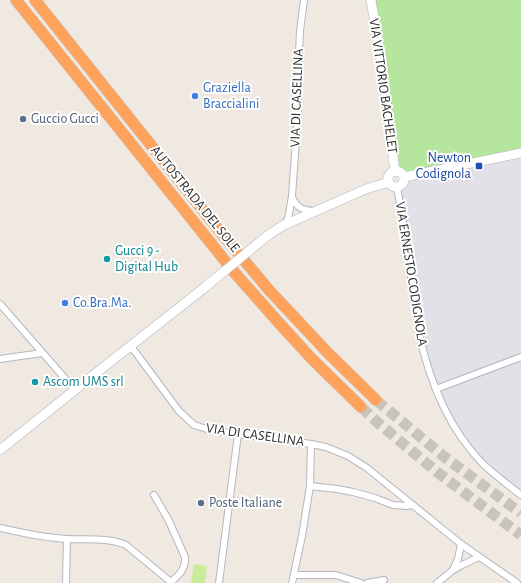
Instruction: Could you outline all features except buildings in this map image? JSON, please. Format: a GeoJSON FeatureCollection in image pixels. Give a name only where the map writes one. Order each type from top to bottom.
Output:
{"type":"FeatureCollection","features":[{"type":"Feature","properties":{"kind":"highway","name":"AUTOSTRADA DEL SOLE"},"geometry":{"type":"LineString","coordinates":[[16,0],[234,272],[311,358],[361,407]]}},
{"type":"Feature","properties":{"kind":"highway","name":"AUTOSTRADA DEL SOLE"},"geometry":{"type":"LineString","coordinates":[[35,0],[218,229],[269,290],[328,353],[376,400]]}},
{"type":"Feature","properties":{"kind":"street","name":"VIA DI CASELLINA"},"geometry":{"type":"LineString","coordinates":[[282,226],[288,219],[292,196],[298,112],[300,31],[304,0]]}},
{"type":"Feature","properties":{"kind":"street","name":"VIA VITTORIO BACHELET"},"geometry":{"type":"LineString","coordinates":[[370,0],[381,60],[395,172]]}},
{"type":"Feature","properties":{"kind":"street"},"geometry":{"type":"LineString","coordinates":[[404,177],[521,153]]}},
{"type":"Feature","properties":{"kind":"street"},"geometry":{"type":"LineString","coordinates":[[395,172],[400,173],[404,177],[403,184],[397,187],[392,186],[389,182],[390,175],[395,172]]}},
{"type":"Feature","properties":{"kind":"street"},"geometry":{"type":"LineString","coordinates":[[0,450],[267,236],[282,226],[366,190],[389,182]]}},
{"type":"Feature","properties":{"kind":"street","name":"VIA ERNESTO CODIGNOLA"},"geometry":{"type":"LineString","coordinates":[[397,187],[418,333],[422,351],[436,389],[460,434],[472,450],[504,483],[521,495]]}},
{"type":"Feature","properties":{"kind":"street"},"geometry":{"type":"LineString","coordinates":[[292,196],[298,207],[307,211],[316,211]]}},
{"type":"Feature","properties":{"kind":"street"},"geometry":{"type":"LineString","coordinates":[[0,304],[74,390]]}},
{"type":"Feature","properties":{"kind":"street","name":"VIA DI CASELLINA"},"geometry":{"type":"LineString","coordinates":[[130,345],[179,411],[191,423],[200,427],[238,434],[311,444],[310,486],[302,536],[292,583]]}},
{"type":"Feature","properties":{"kind":"street"},"geometry":{"type":"LineString","coordinates":[[0,359],[42,353]]}},
{"type":"Feature","properties":{"kind":"street"},"geometry":{"type":"LineString","coordinates":[[436,389],[521,357]]}},
{"type":"Feature","properties":{"kind":"street"},"geometry":{"type":"LineString","coordinates":[[219,583],[238,434]]}},
{"type":"Feature","properties":{"kind":"street"},"geometry":{"type":"LineString","coordinates":[[311,444],[334,449],[367,468],[461,544],[516,583]]}},
{"type":"Feature","properties":{"kind":"street"},"geometry":{"type":"LineString","coordinates":[[310,486],[346,491],[375,498],[393,505],[413,505]]}},
{"type":"Feature","properties":{"kind":"street"},"geometry":{"type":"LineString","coordinates":[[0,528],[26,534],[121,543],[171,582],[183,570],[185,558],[168,519],[154,495]]}},
{"type":"Feature","properties":{"kind":"street"},"geometry":{"type":"LineString","coordinates":[[66,583],[67,539]]}},
{"type":"Feature","properties":{"kind":"street"},"geometry":{"type":"LineString","coordinates":[[453,570],[458,559],[461,544]]}},
{"type":"Feature","properties":{"kind":"street"},"geometry":{"type":"LineString","coordinates":[[437,583],[453,570],[478,557]]}},
{"type":"Feature","properties":{"kind":"street"},"geometry":{"type":"LineString","coordinates":[[294,575],[336,574],[361,583]]}},
{"type":"Feature","properties":{"kind":"street"},"geometry":{"type":"LineString","coordinates":[[367,583],[384,580]]}},
{"type":"Feature","properties":{"kind":"shaded area"},"geometry":{"type":"Polygon","coordinates":[[[521,153],[521,495],[481,462],[446,410],[419,333],[400,186],[403,184],[404,180],[521,153]]]}},
{"type":"Feature","properties":{"kind":"green space"},"geometry":{"type":"Polygon","coordinates":[[[371,0],[521,0],[521,153],[402,175],[398,172],[371,0]]]}},
{"type":"Feature","properties":{"kind":"green space"},"geometry":{"type":"Polygon","coordinates":[[[194,564],[207,566],[205,583],[191,583],[194,564]]]}},
{"type":"Feature","properties":{"kind":"tunnel"},"geometry":{"type":"LineString","coordinates":[[376,400],[447,459],[521,513]]}},
{"type":"Feature","properties":{"kind":"tunnel"},"geometry":{"type":"LineString","coordinates":[[361,407],[437,472],[521,535]]}},
{"type":"Feature","properties":{"kind":"place","name":"Graziella Braccialini"},"geometry":{"type":"Point","coordinates":[195,96]}},
{"type":"Feature","properties":{"kind":"place","name":"Guccio Gucci"},"geometry":{"type":"Point","coordinates":[23,119]}},
{"type":"Feature","properties":{"kind":"place","name":"Newton Codignola"},"geometry":{"type":"Point","coordinates":[479,166]}},
{"type":"Feature","properties":{"kind":"place","name":"Gucci 9 - Digital Hub"},"geometry":{"type":"Point","coordinates":[107,259]}},
{"type":"Feature","properties":{"kind":"place","name":"Co.Bra.Ma."},"geometry":{"type":"Point","coordinates":[65,303]}},
{"type":"Feature","properties":{"kind":"place","name":"Ascom UMS srl"},"geometry":{"type":"Point","coordinates":[35,382]}},
{"type":"Feature","properties":{"kind":"place","name":"Poste Italiane"},"geometry":{"type":"Point","coordinates":[201,503]}}]}
